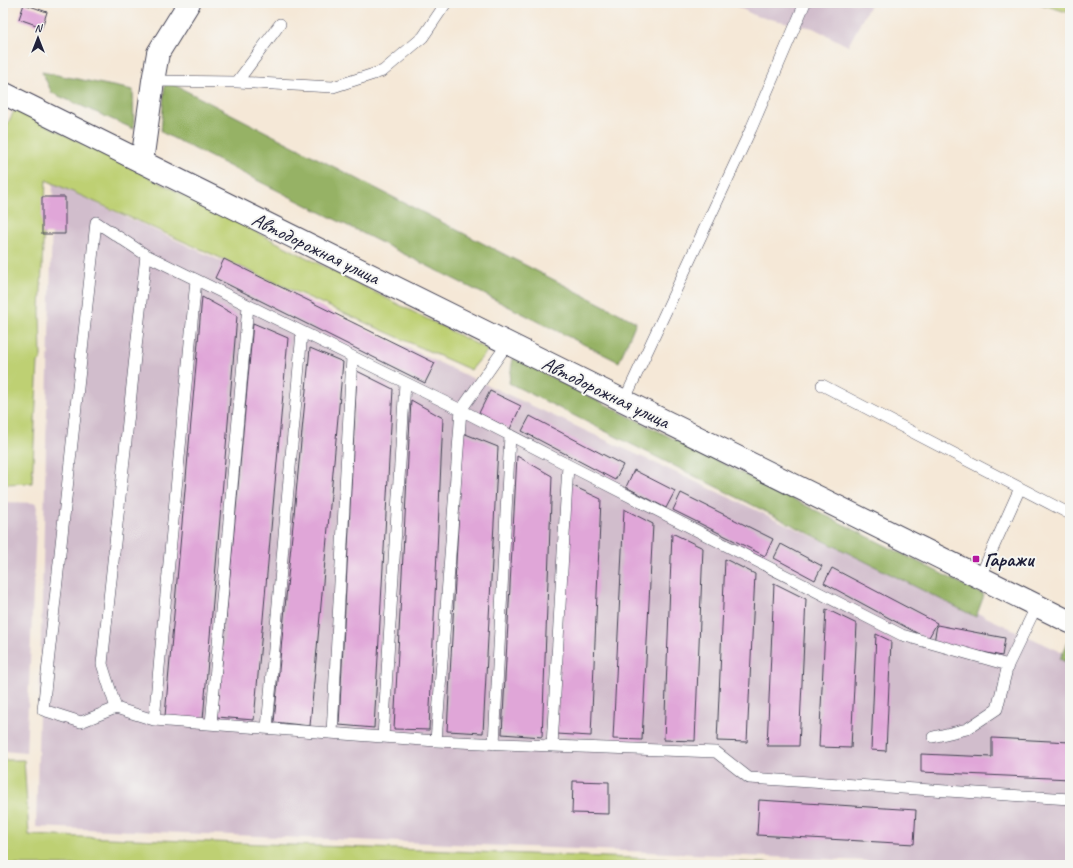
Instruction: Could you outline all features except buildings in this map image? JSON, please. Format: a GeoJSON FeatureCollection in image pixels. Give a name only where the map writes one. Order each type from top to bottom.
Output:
{"type":"FeatureCollection","features":[{"type":"Feature","properties":{"kind":"street"},"geometry":{"type":"LineString","coordinates":[[142,162],[158,53],[190,3]]}},
{"type":"Feature","properties":{"kind":"street","name":"Автодорожная улица"},"geometry":{"type":"LineString","coordinates":[[3,93],[1070,622]]}},
{"type":"Feature","properties":{"kind":"lane"},"geometry":{"type":"LineString","coordinates":[[153,81],[237,82],[332,87],[382,71],[423,37],[446,3]]}},
{"type":"Feature","properties":{"kind":"lane"},"geometry":{"type":"LineString","coordinates":[[624,401],[751,129],[805,3]]}},
{"type":"Feature","properties":{"kind":"lane"},"geometry":{"type":"LineString","coordinates":[[237,82],[280,24]]}},
{"type":"Feature","properties":{"kind":"lane"},"geometry":{"type":"LineString","coordinates":[[1008,665],[902,635],[461,410],[146,256],[96,222],[43,710],[81,722],[116,708],[154,720],[436,741],[716,752],[749,778],[1070,799]]}},
{"type":"Feature","properties":{"kind":"lane"},"geometry":{"type":"LineString","coordinates":[[116,708],[102,664],[146,256]]}},
{"type":"Feature","properties":{"kind":"lane"},"geometry":{"type":"LineString","coordinates":[[154,720],[196,280]]}},
{"type":"Feature","properties":{"kind":"lane"},"geometry":{"type":"LineString","coordinates":[[211,724],[248,306]]}},
{"type":"Feature","properties":{"kind":"lane"},"geometry":{"type":"LineString","coordinates":[[266,728],[302,332]]}},
{"type":"Feature","properties":{"kind":"lane"},"geometry":{"type":"LineString","coordinates":[[436,741],[461,410],[508,343]]}},
{"type":"Feature","properties":{"kind":"lane"},"geometry":{"type":"LineString","coordinates":[[332,733],[352,357]]}},
{"type":"Feature","properties":{"kind":"lane"},"geometry":{"type":"LineString","coordinates":[[383,737],[405,383]]}},
{"type":"Feature","properties":{"kind":"lane"},"geometry":{"type":"LineString","coordinates":[[822,385],[1070,514]]}},
{"type":"Feature","properties":{"kind":"lane"},"geometry":{"type":"LineString","coordinates":[[494,744],[510,435]]}},
{"type":"Feature","properties":{"kind":"lane"},"geometry":{"type":"LineString","coordinates":[[552,746],[568,465]]}},
{"type":"Feature","properties":{"kind":"lane"},"geometry":{"type":"LineString","coordinates":[[980,577],[1020,488]]}},
{"type":"Feature","properties":{"kind":"lane"},"geometry":{"type":"LineString","coordinates":[[933,737],[967,729],[997,709],[1008,665],[1037,605]]}},
{"type":"Feature","properties":{"kind":"shaded area"},"geometry":{"type":"Polygon","coordinates":[[[730,3],[871,3],[848,46],[813,28],[756,16],[730,3]]]}},
{"type":"Feature","properties":{"kind":"shaded area"},"geometry":{"type":"Polygon","coordinates":[[[53,183],[1070,656],[1070,865],[967,865],[36,827],[53,183]]]}},
{"type":"Feature","properties":{"kind":"shaded area"},"geometry":{"type":"Polygon","coordinates":[[[3,502],[37,503],[26,753],[3,751],[3,502]]]}},
{"type":"Feature","properties":{"kind":"green space"},"geometry":{"type":"Polygon","coordinates":[[[1037,3],[1070,3],[1070,13],[1037,3]]]}},
{"type":"Feature","properties":{"kind":"green space"},"geometry":{"type":"Polygon","coordinates":[[[42,72],[133,90],[134,129],[52,93],[42,72]]]}},
{"type":"Feature","properties":{"kind":"green space"},"geometry":{"type":"Polygon","coordinates":[[[165,80],[636,322],[619,362],[161,132],[165,80]]]}},
{"type":"Feature","properties":{"kind":"green space"},"geometry":{"type":"Polygon","coordinates":[[[15,109],[488,350],[471,370],[46,180],[40,311],[41,360],[38,362],[32,483],[3,484],[3,133],[15,109]]]}},
{"type":"Feature","properties":{"kind":"green space"},"geometry":{"type":"Polygon","coordinates":[[[513,358],[984,595],[976,617],[509,383],[513,358]]]}},
{"type":"Feature","properties":{"kind":"green space"},"geometry":{"type":"Polygon","coordinates":[[[1070,638],[1070,664],[1060,659],[1070,638]]]}},
{"type":"Feature","properties":{"kind":"green space"},"geometry":{"type":"Polygon","coordinates":[[[3,760],[24,760],[29,835],[816,865],[3,865],[3,760]]]}},
{"type":"Feature","properties":{"kind":"place","name":"Гаражи"},"geometry":{"type":"Point","coordinates":[976,559]}}]}
